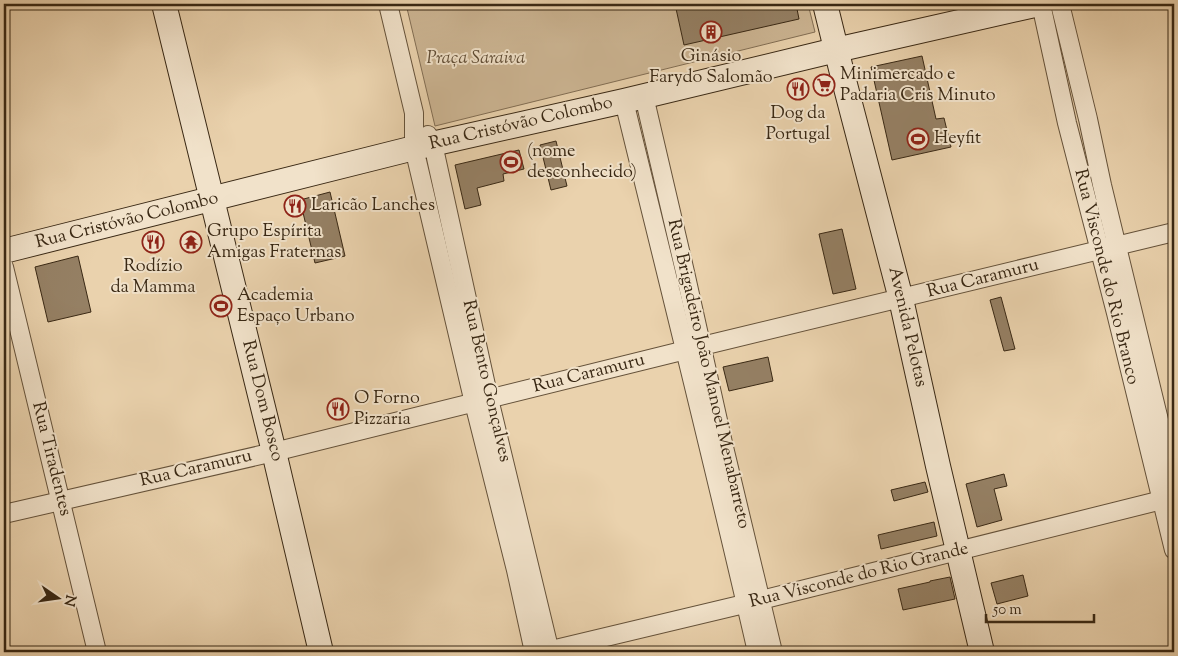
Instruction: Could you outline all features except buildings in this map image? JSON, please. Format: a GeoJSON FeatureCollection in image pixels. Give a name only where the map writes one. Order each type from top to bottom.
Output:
{"type":"FeatureCollection","features":[{"type":"Feature","properties":{"kind":"street","name":"Rua Dom Bosco"},"geometry":{"type":"LineString","coordinates":[[164,4],[321,652]]}},
{"type":"Feature","properties":{"kind":"street","name":"Rua Bento Gonçalves"},"geometry":{"type":"LineString","coordinates":[[388,4],[423,146],[481,401],[544,652]]}},
{"type":"Feature","properties":{"kind":"street","name":"Avenida Pelotas"},"geometry":{"type":"LineString","coordinates":[[825,4],[901,299],[982,652]]}},
{"type":"Feature","properties":{"kind":"street","name":"Rua Cristóvão Colombo"},"geometry":{"type":"LineString","coordinates":[[4,251],[423,146],[634,99],[836,50],[1040,4]]}},
{"type":"Feature","properties":{"kind":"street","name":"Rua Visconde do Rio Branco"},"geometry":{"type":"LineString","coordinates":[[1040,4],[1067,123],[1100,250],[1124,311]]}},
{"type":"Feature","properties":{"kind":"street","name":"Rua Visconde do Rio Branco"},"geometry":{"type":"LineString","coordinates":[[1060,4],[1117,246],[1124,311],[1168,499],[1174,550]]}},
{"type":"Feature","properties":{"kind":"street","name":"Rua Brigadeiro João Manoel Menabarreto"},"geometry":{"type":"LineString","coordinates":[[634,99],[685,272],[694,348],[716,445],[753,602],[773,652]]}},
{"type":"Feature","properties":{"kind":"street","name":"Rua Brigadeiro João Manoel Menabarreto"},"geometry":{"type":"LineString","coordinates":[[634,99],[667,276],[694,348]]}},
{"type":"Feature","properties":{"kind":"street"},"geometry":{"type":"LineString","coordinates":[[1067,123],[1088,119]]}},
{"type":"Feature","properties":{"kind":"street"},"geometry":{"type":"LineString","coordinates":[[1084,190],[1102,185]]}},
{"type":"Feature","properties":{"kind":"street","name":"Rua Caramuru"},"geometry":{"type":"LineString","coordinates":[[4,514],[274,452],[1174,232]]}},
{"type":"Feature","properties":{"kind":"street","name":"Rua Tiradentes"},"geometry":{"type":"LineString","coordinates":[[4,266],[97,652]]}},
{"type":"Feature","properties":{"kind":"street"},"geometry":{"type":"LineString","coordinates":[[667,276],[685,272]]}},
{"type":"Feature","properties":{"kind":"street","name":"Rua Visconde do Rio Branco"},"geometry":{"type":"LineString","coordinates":[[1150,418],[1174,482]]}},
{"type":"Feature","properties":{"kind":"street","name":"Rua Visconde do Rio Grande"},"geometry":{"type":"LineString","coordinates":[[544,652],[1168,499]]}},
{"type":"Feature","properties":{"kind":"street","name":"Rua Brigadeiro João Manoel Menabarreto"},"geometry":{"type":"LineString","coordinates":[[753,602],[757,652]]}},
{"type":"Feature","properties":{"kind":"green space","name":"Praça Saraiva"},"geometry":{"type":"Polygon","coordinates":[[[406,4],[808,4],[815,32],[435,126],[406,4]]]}},
{"type":"Feature","properties":{"kind":"place","name":"Ginásio Farydo Salomão"},"geometry":{"type":"Point","coordinates":[711,32]}},
{"type":"Feature","properties":{"kind":"place","name":"Minimercado e Padaria Cris Minuto"},"geometry":{"type":"Point","coordinates":[824,85]}},
{"type":"Feature","properties":{"kind":"place","name":"Dog da Portugal"},"geometry":{"type":"Point","coordinates":[798,89]}},
{"type":"Feature","properties":{"kind":"place","name":"Heyfit"},"geometry":{"type":"Point","coordinates":[918,139]}},
{"type":"Feature","properties":{"kind":"place","name":"(nome desconhecido)"},"geometry":{"type":"Point","coordinates":[511,162]}},
{"type":"Feature","properties":{"kind":"place","name":"Laricão Lanches"},"geometry":{"type":"Point","coordinates":[295,206]}},
{"type":"Feature","properties":{"kind":"place","name":"Rodízio da Mamma"},"geometry":{"type":"Point","coordinates":[153,242]}},
{"type":"Feature","properties":{"kind":"place","name":"Grupo Espírita Amigas Fraternas"},"geometry":{"type":"Point","coordinates":[191,242]}},
{"type":"Feature","properties":{"kind":"place","name":"Academia Espaço Urbano"},"geometry":{"type":"Point","coordinates":[221,306]}},
{"type":"Feature","properties":{"kind":"place","name":"O Forno Pizzaria"},"geometry":{"type":"Point","coordinates":[338,409]}}]}
